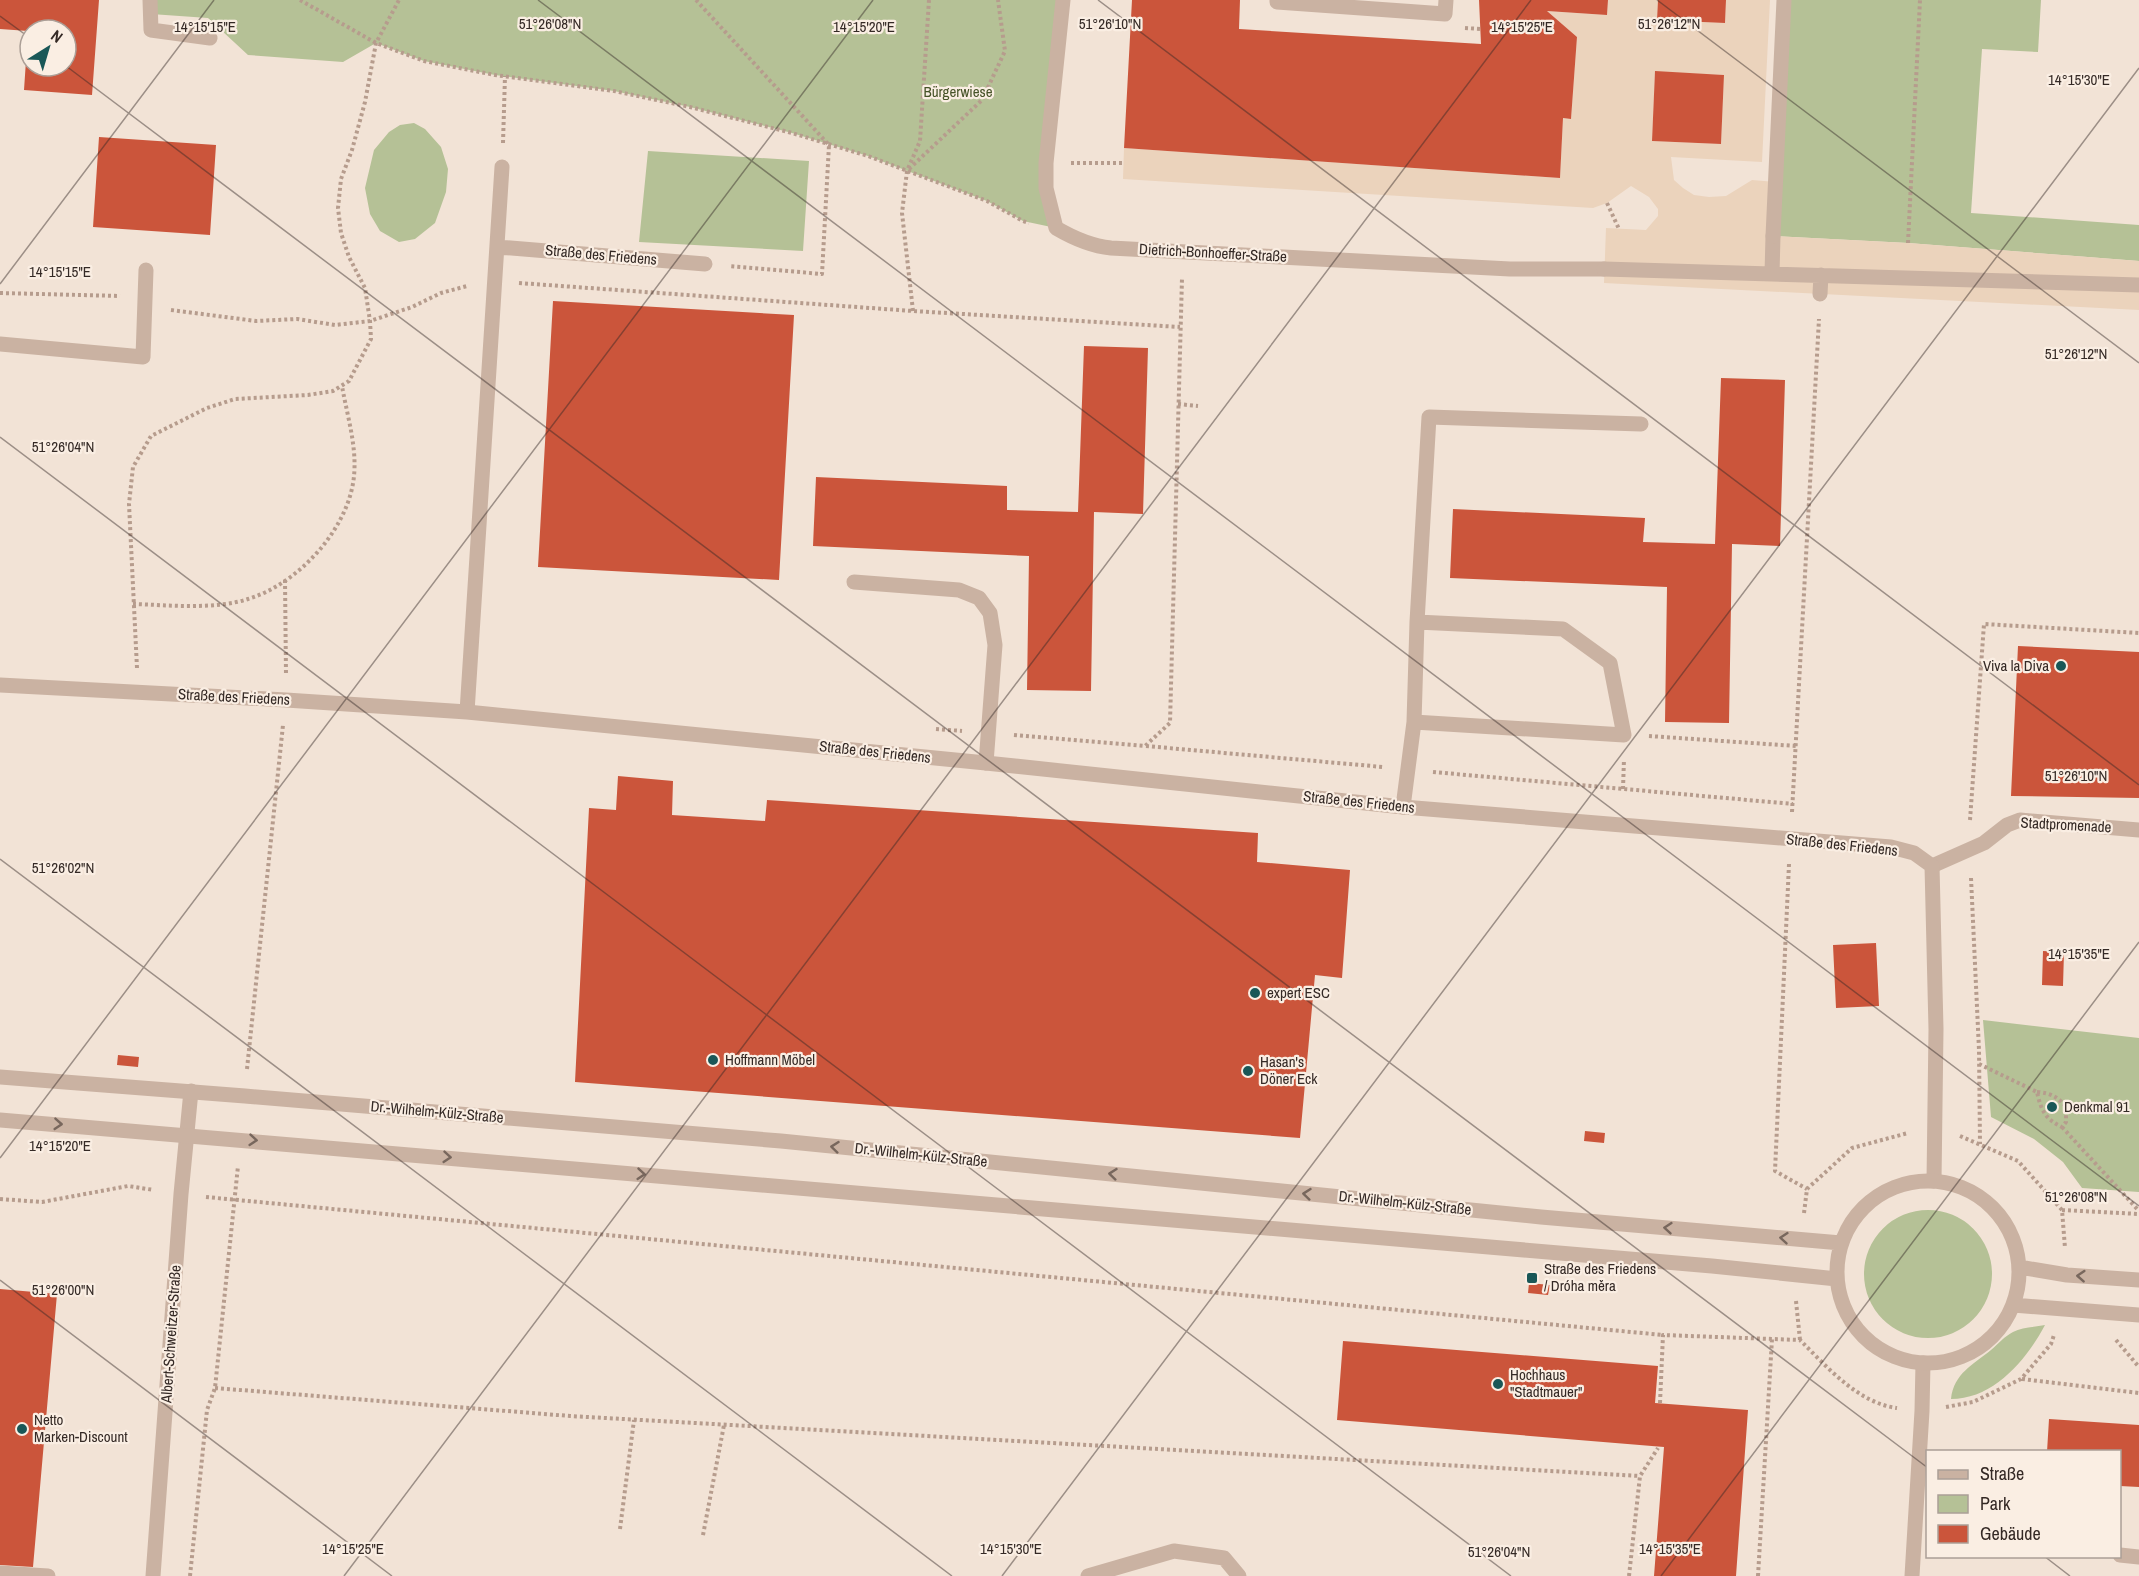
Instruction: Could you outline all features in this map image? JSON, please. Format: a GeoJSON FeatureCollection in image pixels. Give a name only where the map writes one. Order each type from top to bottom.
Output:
{"type":"FeatureCollection","features":[{"type":"Feature","properties":{"kind":"street"},"geometry":{"type":"LineString","coordinates":[[150,0],[151,30],[210,38]]}},
{"type":"Feature","properties":{"kind":"street"},"geometry":{"type":"LineString","coordinates":[[1056,228],[1046,188],[1046,162],[1063,0]]}},
{"type":"Feature","properties":{"kind":"street"},"geometry":{"type":"LineString","coordinates":[[1277,0],[1277,2],[1445,14],[1446,0]]}},
{"type":"Feature","properties":{"kind":"street"},"geometry":{"type":"LineString","coordinates":[[1772,274],[1784,0]]}},
{"type":"Feature","properties":{"kind":"street"},"geometry":{"type":"LineString","coordinates":[[467,712],[502,167]]}},
{"type":"Feature","properties":{"kind":"street","name":"Dietrich-Bonhoeffer-Straße"},"geometry":{"type":"LineString","coordinates":[[1056,228],[1074,239],[1101,247],[1184,252],[1510,269],[1604,269],[2139,285]]}},
{"type":"Feature","properties":{"kind":"street","name":"Straße des Friedens"},"geometry":{"type":"LineString","coordinates":[[498,247],[705,264]]}},
{"type":"Feature","properties":{"kind":"street"},"geometry":{"type":"LineString","coordinates":[[0,344],[143,357],[146,270]]}},
{"type":"Feature","properties":{"kind":"street"},"geometry":{"type":"LineString","coordinates":[[1820,294],[1821,275]]}},
{"type":"Feature","properties":{"kind":"street"},"geometry":{"type":"LineString","coordinates":[[1403,807],[1414,722],[1417,622],[1429,417],[1641,424]]}},
{"type":"Feature","properties":{"kind":"street"},"geometry":{"type":"LineString","coordinates":[[854,582],[959,590],[979,598],[990,613],[994,645],[986,763]]}},
{"type":"Feature","properties":{"kind":"street"},"geometry":{"type":"LineString","coordinates":[[1414,722],[1624,735],[1610,663],[1563,629],[1417,622]]}},
{"type":"Feature","properties":{"kind":"street","name":"Straße des Friedens"},"geometry":{"type":"LineString","coordinates":[[0,685],[467,712],[1403,807],[1891,847],[1914,853],[1932,866]]}},
{"type":"Feature","properties":{"kind":"street","name":"Stadtpromenade"},"geometry":{"type":"LineString","coordinates":[[1932,866],[1984,843],[2007,825],[2020,820],[2139,830]]}},
{"type":"Feature","properties":{"kind":"street"},"geometry":{"type":"LineString","coordinates":[[1932,866],[1936,1029],[1934,1182]]}},
{"type":"Feature","properties":{"kind":"street","name":"Dr.-Wilhelm-Külz-Straße"},"geometry":{"type":"LineString","coordinates":[[0,1077],[793,1142],[1529,1216],[1841,1243]]}},
{"type":"Feature","properties":{"kind":"street","name":"Albert-Schweitzer-Straße"},"geometry":{"type":"LineString","coordinates":[[153,1576],[181,1194],[191,1091]]}},
{"type":"Feature","properties":{"kind":"street"},"geometry":{"type":"LineString","coordinates":[[0,1120],[1701,1265],[1837,1280]]}},
{"type":"Feature","properties":{"kind":"street"},"geometry":{"type":"LineString","coordinates":[[1915,1182],[1934,1182],[1966,1190],[1993,1208],[2011,1236],[2019,1267],[2018,1286],[2013,1305],[1999,1330],[1978,1349],[1951,1360],[1923,1363],[1901,1360],[1881,1351],[1850,1321],[1841,1301],[1837,1280],[1838,1261],[1841,1243],[1850,1225],[1862,1209],[1877,1196],[1895,1187],[1915,1182]]}},
{"type":"Feature","properties":{"kind":"street"},"geometry":{"type":"LineString","coordinates":[[2019,1267],[2067,1275],[2139,1280]]}},
{"type":"Feature","properties":{"kind":"street"},"geometry":{"type":"LineString","coordinates":[[2013,1305],[2139,1315]]}},
{"type":"Feature","properties":{"kind":"street"},"geometry":{"type":"LineString","coordinates":[[1912,1576],[1921,1543],[1923,1363]]}},
{"type":"Feature","properties":{"kind":"street"},"geometry":{"type":"LineString","coordinates":[[1088,1576],[1174,1551],[1224,1558],[1239,1576]]}},
{"type":"Feature","properties":{"kind":"street"},"geometry":{"type":"LineString","coordinates":[[2121,1556],[2139,1557]]}},
{"type":"Feature","properties":{"kind":"street"},"geometry":{"type":"LineString","coordinates":[[0,1573],[48,1576]]}},
{"type":"Feature","properties":{"kind":"path"},"geometry":{"type":"LineString","coordinates":[[300,0],[376,43],[424,62],[624,93],[701,110],[829,145],[987,201],[1023,221],[1056,228]]}},
{"type":"Feature","properties":{"kind":"path"},"geometry":{"type":"LineString","coordinates":[[140,692],[133,604],[129,504],[133,467],[151,436],[207,408],[235,399],[333,392],[349,381],[371,339],[365,288],[349,256],[341,233],[338,208],[341,179],[352,150],[365,102],[376,43],[399,0]]}},
{"type":"Feature","properties":{"kind":"path"},"geometry":{"type":"LineString","coordinates":[[696,0],[829,145],[822,274],[705,264]]}},
{"type":"Feature","properties":{"kind":"path"},"geometry":{"type":"LineString","coordinates":[[914,311],[902,213],[907,171],[920,141],[929,0]]}},
{"type":"Feature","properties":{"kind":"path"},"geometry":{"type":"LineString","coordinates":[[907,171],[982,100],[1005,51],[998,0]]}},
{"type":"Feature","properties":{"kind":"path"},"geometry":{"type":"LineString","coordinates":[[1908,243],[1920,0]]}},
{"type":"Feature","properties":{"kind":"path"},"geometry":{"type":"LineString","coordinates":[[502,167],[505,76]]}},
{"type":"Feature","properties":{"kind":"path"},"geometry":{"type":"LineString","coordinates":[[1046,162],[1124,163]]}},
{"type":"Feature","properties":{"kind":"path"},"geometry":{"type":"LineString","coordinates":[[1607,203],[1619,229]]}},
{"type":"Feature","properties":{"kind":"path"},"geometry":{"type":"LineString","coordinates":[[1145,746],[1170,723],[1184,252]]}},
{"type":"Feature","properties":{"kind":"path"},"geometry":{"type":"LineString","coordinates":[[0,294],[124,296],[167,309],[256,321],[297,319],[335,325],[370,321],[412,307],[441,293],[496,282],[1180,327]]}},
{"type":"Feature","properties":{"kind":"path"},"geometry":{"type":"LineString","coordinates":[[1808,1189],[1775,1171],[1790,839],[1820,294]]}},
{"type":"Feature","properties":{"kind":"path"},"geometry":{"type":"LineString","coordinates":[[133,604],[182,606],[223,604],[248,599],[285,580],[306,564],[324,545],[338,524],[350,496],[354,477],[354,450],[342,386]]}},
{"type":"Feature","properties":{"kind":"path"},"geometry":{"type":"LineString","coordinates":[[1178,404],[1198,406]]}},
{"type":"Feature","properties":{"kind":"path"},"geometry":{"type":"LineString","coordinates":[[247,1078],[286,700],[285,580]]}},
{"type":"Feature","properties":{"kind":"path"},"geometry":{"type":"LineString","coordinates":[[929,728],[1793,804]]}},
{"type":"Feature","properties":{"kind":"path"},"geometry":{"type":"LineString","coordinates":[[1623,789],[1624,735],[1796,746]]}},
{"type":"Feature","properties":{"kind":"path"},"geometry":{"type":"LineString","coordinates":[[1979,1064],[2037,1092],[2058,1098],[2066,1107],[2066,1122],[2062,1127]]}},
{"type":"Feature","properties":{"kind":"path"},"geometry":{"type":"LineString","coordinates":[[2037,1092],[2040,1107],[2048,1119],[2062,1127],[2139,1212]]}},
{"type":"Feature","properties":{"kind":"path"},"geometry":{"type":"LineString","coordinates":[[1800,1239],[1808,1189],[1852,1148],[1936,1125],[2018,1161],[2062,1210],[2067,1275]]}},
{"type":"Feature","properties":{"kind":"path"},"geometry":{"type":"LineString","coordinates":[[0,1199],[42,1202],[128,1186],[234,1201],[1663,1335],[1800,1340]]}},
{"type":"Feature","properties":{"kind":"path"},"geometry":{"type":"LineString","coordinates":[[190,1576],[207,1410],[215,1388],[234,1201]]}},
{"type":"Feature","properties":{"kind":"path"},"geometry":{"type":"LineString","coordinates":[[2062,1210],[2139,1212]]}},
{"type":"Feature","properties":{"kind":"path"},"geometry":{"type":"LineString","coordinates":[[1797,1275],[1796,1303],[1800,1340],[1844,1384],[1887,1406],[1923,1411],[1972,1402],[2021,1379],[2051,1344],[2062,1309]]}},
{"type":"Feature","properties":{"kind":"path"},"geometry":{"type":"LineString","coordinates":[[1660,1403],[1663,1335]]}},
{"type":"Feature","properties":{"kind":"path"},"geometry":{"type":"LineString","coordinates":[[1758,1576],[1772,1339]]}},
{"type":"Feature","properties":{"kind":"path"},"geometry":{"type":"LineString","coordinates":[[2021,1379],[2139,1392]]}},
{"type":"Feature","properties":{"kind":"path"},"geometry":{"type":"LineString","coordinates":[[215,1388],[634,1420],[1640,1476]]}},
{"type":"Feature","properties":{"kind":"path"},"geometry":{"type":"LineString","coordinates":[[620,1529],[634,1420]]}},
{"type":"Feature","properties":{"kind":"path"},"geometry":{"type":"LineString","coordinates":[[703,1535],[724,1425]]}},
{"type":"Feature","properties":{"kind":"path"},"geometry":{"type":"LineString","coordinates":[[1629,1576],[1640,1476],[1658,1448]]}},
{"type":"Feature","properties":{"kind":"green space","name":"Bürgerwiese"},"geometry":{"type":"Polygon","coordinates":[[[147,0],[1063,0],[1046,163],[1056,228],[1023,221],[987,201],[868,156],[792,133],[690,107],[614,91],[495,75],[424,61],[376,43],[343,62],[248,55],[208,18],[151,14],[147,0]]]}},
{"type":"Feature","properties":{"kind":"green space"},"geometry":{"type":"Polygon","coordinates":[[[1784,0],[2041,0],[2038,52],[1982,49],[1971,213],[2139,225],[2139,261],[1908,243],[1773,236],[1784,0]]]}},
{"type":"Feature","properties":{"kind":"green space"},"geometry":{"type":"Polygon","coordinates":[[[414,123],[425,129],[441,147],[448,169],[446,192],[435,223],[415,239],[399,242],[380,231],[370,214],[365,188],[374,150],[389,132],[400,125],[414,123]]]}},
{"type":"Feature","properties":{"kind":"green space"},"geometry":{"type":"Polygon","coordinates":[[[648,151],[809,161],[803,251],[639,242],[648,151]]]}},
{"type":"Feature","properties":{"kind":"green space"},"geometry":{"type":"Polygon","coordinates":[[[1983,1020],[2139,1038],[2139,1192],[2082,1188],[2063,1162],[2034,1139],[1991,1117],[1983,1020]]]}},
{"type":"Feature","properties":{"kind":"green space"},"geometry":{"type":"Polygon","coordinates":[[[1928,1210],[1953,1215],[1973,1229],[1987,1249],[1992,1274],[1987,1299],[1973,1319],[1953,1333],[1928,1338],[1903,1333],[1883,1319],[1869,1299],[1864,1274],[1869,1249],[1883,1229],[1903,1215],[1928,1210]]]}},
{"type":"Feature","properties":{"kind":"green space"},"geometry":{"type":"Polygon","coordinates":[[[2045,1325],[2019,1363],[1995,1385],[1967,1397],[1951,1399],[1960,1376],[2007,1336],[2020,1329],[2045,1325]]]}},
{"type":"Feature","properties":{"kind":"shaded area"},"geometry":{"type":"Polygon","coordinates":[[[1608,0],[1658,0],[1657,20],[1725,23],[1726,0],[1770,0],[1762,162],[1671,157],[1674,180],[1694,195],[1726,196],[1752,180],[1776,182],[1773,236],[1908,243],[2139,261],[2139,310],[1604,283],[1606,228],[1646,230],[1658,216],[1658,209],[1649,197],[1631,186],[1607,203],[1593,208],[1123,179],[1124,148],[1560,178],[1563,118],[1571,119],[1577,37],[1547,11],[1607,15],[1608,0]],[[1655,72],[1652,141],[1721,144],[1724,75],[1655,72]]]}},
{"type":"Feature","properties":{"kind":"building"},"geometry":{"type":"Polygon","coordinates":[[[0,0],[99,0],[92,95],[24,90],[25,78],[78,78],[78,18],[18,18],[18,30],[0,29],[0,0]]]}},
{"type":"Feature","properties":{"kind":"building"},"geometry":{"type":"Polygon","coordinates":[[[1132,0],[1240,0],[1239,29],[1481,44],[1479,0],[1608,0],[1607,15],[1547,11],[1577,37],[1571,119],[1563,118],[1560,178],[1124,148],[1132,0]]]}},
{"type":"Feature","properties":{"kind":"building"},"geometry":{"type":"Polygon","coordinates":[[[1658,0],[1726,0],[1725,23],[1657,20],[1658,0]]]}},
{"type":"Feature","properties":{"kind":"building"},"geometry":{"type":"Polygon","coordinates":[[[1655,71],[1724,75],[1721,144],[1652,141],[1655,71]]]}},
{"type":"Feature","properties":{"kind":"building"},"geometry":{"type":"Polygon","coordinates":[[[99,137],[216,145],[210,235],[93,227],[99,137]]]}},
{"type":"Feature","properties":{"kind":"building"},"geometry":{"type":"Polygon","coordinates":[[[553,301],[794,315],[779,580],[538,567],[553,301]]]}},
{"type":"Feature","properties":{"kind":"building"},"geometry":{"type":"Polygon","coordinates":[[[1084,346],[1148,348],[1143,514],[1094,512],[1091,691],[1027,690],[1029,556],[813,546],[816,477],[1007,486],[1007,510],[1078,512],[1084,346]]]}},
{"type":"Feature","properties":{"kind":"building"},"geometry":{"type":"Polygon","coordinates":[[[1721,378],[1785,380],[1780,546],[1732,544],[1729,723],[1665,722],[1667,587],[1450,578],[1453,509],[1645,518],[1643,542],[1715,544],[1721,378]]]}},
{"type":"Feature","properties":{"kind":"building"},"geometry":{"type":"Polygon","coordinates":[[[2018,646],[2139,652],[2139,798],[2011,796],[2018,646]]]}},
{"type":"Feature","properties":{"kind":"building"},"geometry":{"type":"Polygon","coordinates":[[[618,776],[673,781],[672,815],[765,821],[767,800],[1258,833],[1257,862],[1350,870],[1342,978],[1315,975],[1300,1138],[575,1082],[589,808],[616,810],[618,776]]]}},
{"type":"Feature","properties":{"kind":"building"},"geometry":{"type":"Polygon","coordinates":[[[1876,943],[1879,1006],[1836,1008],[1833,945],[1876,943]]]}},
{"type":"Feature","properties":{"kind":"building"},"geometry":{"type":"Polygon","coordinates":[[[2043,951],[2064,952],[2063,986],[2042,985],[2043,951]]]}},
{"type":"Feature","properties":{"kind":"building"},"geometry":{"type":"Polygon","coordinates":[[[118,1055],[139,1057],[138,1067],[117,1065],[118,1055]]]}},
{"type":"Feature","properties":{"kind":"building"},"geometry":{"type":"Polygon","coordinates":[[[1585,1131],[1605,1133],[1604,1143],[1584,1141],[1585,1131]]]}},
{"type":"Feature","properties":{"kind":"building"},"geometry":{"type":"Polygon","coordinates":[[[1529,1283],[1550,1285],[1548,1295],[1528,1293],[1529,1283]]]}},
{"type":"Feature","properties":{"kind":"building","name":"Netto Marken-Discount"},"geometry":{"type":"Polygon","coordinates":[[[0,1289],[57,1294],[33,1567],[0,1565],[0,1289]]]}},
{"type":"Feature","properties":{"kind":"building","name":"Hochhaus \"Stadtmauer\""},"geometry":{"type":"Polygon","coordinates":[[[1343,1341],[1658,1366],[1655,1403],[1748,1410],[1736,1576],[1654,1576],[1664,1447],[1337,1420],[1343,1341]]]}},
{"type":"Feature","properties":{"kind":"building"},"geometry":{"type":"Polygon","coordinates":[[[2049,1419],[2139,1425],[2139,1487],[2121,1486],[2121,1450],[2047,1450],[2049,1419]]]}},
{"type":"Feature","properties":{"kind":"place","name":"Viva la Diva"},"geometry":{"type":"Point","coordinates":[2061,666]}},
{"type":"Feature","properties":{"kind":"place","name":"expert ESC"},"geometry":{"type":"Point","coordinates":[1255,993]}},
{"type":"Feature","properties":{"kind":"place","name":"Hoffmann Möbel"},"geometry":{"type":"Point","coordinates":[713,1060]}},
{"type":"Feature","properties":{"kind":"place","name":"Hasan's Döner Eck"},"geometry":{"type":"Point","coordinates":[1248,1071]}},
{"type":"Feature","properties":{"kind":"place","name":"Denkmal 91"},"geometry":{"type":"Point","coordinates":[2052,1107]}},
{"type":"Feature","properties":{"kind":"place","name":"Straße des Friedens / Dróha měra"},"geometry":{"type":"Point","coordinates":[1532,1278]}},
{"type":"Feature","properties":{"kind":"place","name":"Hochhaus \"Stadtmauer\""},"geometry":{"type":"Point","coordinates":[1498,1384]}},
{"type":"Feature","properties":{"kind":"place","name":"Netto Marken-Discount"},"geometry":{"type":"Point","coordinates":[22,1429]}}]}
